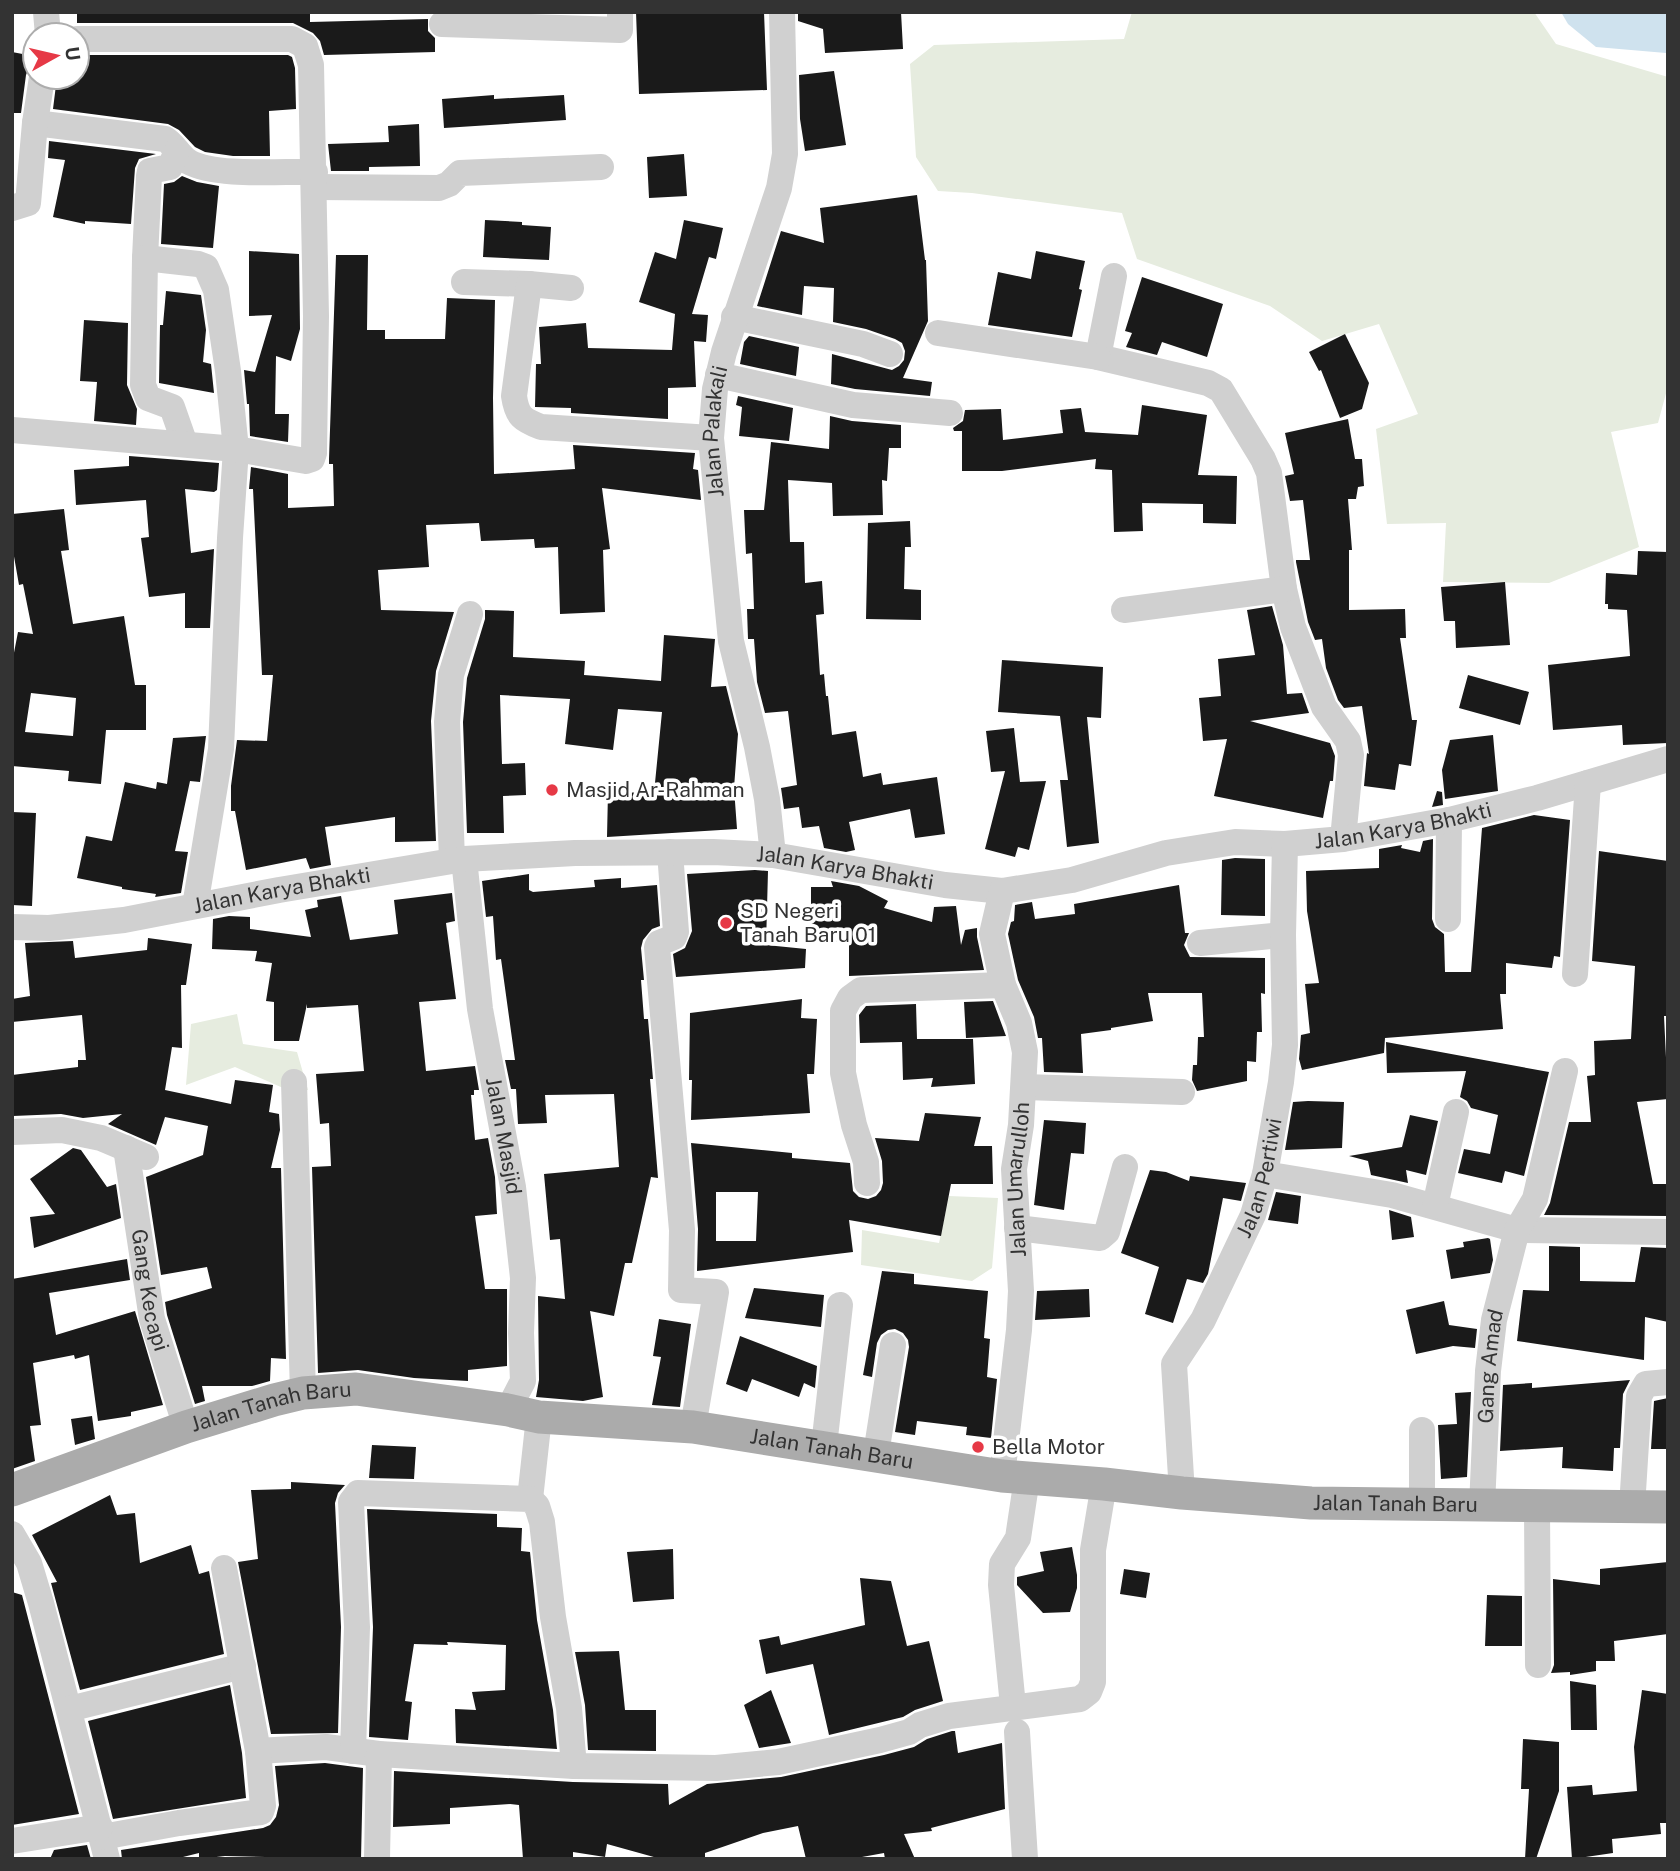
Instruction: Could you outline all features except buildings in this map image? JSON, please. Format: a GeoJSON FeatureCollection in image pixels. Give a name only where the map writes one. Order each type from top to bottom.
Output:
{"type":"FeatureCollection","features":[{"type":"Feature","properties":{"kind":"main road","name":"Jalan Tanah Baru"},"geometry":{"type":"LineString","coordinates":[[12,1490],[187,1427],[303,1393],[356,1389],[528,1421],[693,1427],[876,1454],[1018,1482],[1102,1494],[1182,1493],[1311,1503],[1482,1506],[1538,1519],[1633,1507],[1668,1507]]}},
{"type":"Feature","properties":{"kind":"street"},"geometry":{"type":"LineString","coordinates":[[442,24],[620,30],[620,12]]}},
{"type":"Feature","properties":{"kind":"street","name":"Jalan Palakali"},"geometry":{"type":"LineString","coordinates":[[774,855],[757,747],[731,640],[711,438],[718,375],[734,317],[779,188],[785,154],[782,12]]}},
{"type":"Feature","properties":{"kind":"street"},"geometry":{"type":"LineString","coordinates":[[12,430],[236,449],[306,461],[312,459],[314,453],[315,179],[311,65],[305,46],[292,39],[91,39]]}},
{"type":"Feature","properties":{"kind":"street"},"geometry":{"type":"LineString","coordinates":[[12,208],[28,203],[40,91]]}},
{"type":"Feature","properties":{"kind":"street"},"geometry":{"type":"LineString","coordinates":[[35,123],[165,139],[187,161],[208,169],[315,179],[439,188],[449,184],[460,173],[601,167]]}},
{"type":"Feature","properties":{"kind":"street"},"geometry":{"type":"LineString","coordinates":[[177,151],[170,167],[150,171],[145,258],[143,385],[148,398],[172,407],[185,444]]}},
{"type":"Feature","properties":{"kind":"street"},"geometry":{"type":"LineString","coordinates":[[145,258],[198,264],[206,267],[210,274],[216,290],[236,449],[221,749],[195,906]]}},
{"type":"Feature","properties":{"kind":"street"},"geometry":{"type":"LineString","coordinates":[[1098,357],[1114,276]]}},
{"type":"Feature","properties":{"kind":"street"},"geometry":{"type":"LineString","coordinates":[[464,282],[571,288]]}},
{"type":"Feature","properties":{"kind":"street"},"geometry":{"type":"LineString","coordinates":[[529,284],[514,397],[524,421],[541,427],[711,438]]}},
{"type":"Feature","properties":{"kind":"street"},"geometry":{"type":"LineString","coordinates":[[734,317],[863,344],[890,354]]}},
{"type":"Feature","properties":{"kind":"street"},"geometry":{"type":"LineString","coordinates":[[939,333],[1098,357],[1208,383],[1221,390],[1269,473],[1283,589],[1293,627],[1324,707],[1348,741],[1351,755],[1343,839]]}},
{"type":"Feature","properties":{"kind":"street"},"geometry":{"type":"LineString","coordinates":[[718,375],[853,405],[950,413]]}},
{"type":"Feature","properties":{"kind":"street"},"geometry":{"type":"LineString","coordinates":[[1124,610],[1283,589]]}},
{"type":"Feature","properties":{"kind":"street","name":"Jalan Masjid"},"geometry":{"type":"LineString","coordinates":[[470,614],[451,675],[447,722],[458,860],[480,1009],[513,1187],[523,1278],[520,1333],[531,1488]]}},
{"type":"Feature","properties":{"kind":"street","name":"Jalan Karya Bhakti"},"geometry":{"type":"LineString","coordinates":[[12,927],[49,928],[124,920],[458,860],[575,853],[774,855],[945,885],[1002,891],[1072,880],[1166,853],[1235,842],[1285,844],[1343,839],[1449,820],[1668,759]]}},
{"type":"Feature","properties":{"kind":"street"},"geometry":{"type":"LineString","coordinates":[[1575,974],[1588,783]]}},
{"type":"Feature","properties":{"kind":"street"},"geometry":{"type":"LineString","coordinates":[[1448,919],[1449,820]]}},
{"type":"Feature","properties":{"kind":"street","name":"Jalan Pertiwi"},"geometry":{"type":"LineString","coordinates":[[1182,1493],[1174,1364],[1203,1320],[1225,1275],[1253,1215],[1265,1174],[1285,1045],[1285,844]]}},
{"type":"Feature","properties":{"kind":"street"},"geometry":{"type":"LineString","coordinates":[[670,852],[676,932],[674,937],[656,947],[682,1230],[681,1290],[716,1292],[693,1427]]}},
{"type":"Feature","properties":{"kind":"street","name":"Jalan Umarulloh"},"geometry":{"type":"LineString","coordinates":[[1002,891],[992,934],[1003,985],[1019,1023],[1025,1052],[1024,1087],[1014,1169],[1021,1291],[1018,1538],[1002,1564],[1001,1585],[1015,1719],[1025,1859]]}},
{"type":"Feature","properties":{"kind":"street"},"geometry":{"type":"LineString","coordinates":[[1200,943],[1283,935]]}},
{"type":"Feature","properties":{"kind":"street"},"geometry":{"type":"LineString","coordinates":[[867,1183],[866,1162],[854,1125],[843,1073],[844,1011],[850,998],[861,990],[1003,985]]}},
{"type":"Feature","properties":{"kind":"street","name":"Gang Amad"},"geometry":{"type":"LineString","coordinates":[[1482,1506],[1487,1383],[1494,1320],[1517,1230],[1535,1199],[1565,1071]]}},
{"type":"Feature","properties":{"kind":"street"},"geometry":{"type":"LineString","coordinates":[[294,1082],[303,1393]]}},
{"type":"Feature","properties":{"kind":"street"},"geometry":{"type":"LineString","coordinates":[[1024,1087],[1182,1092]]}},
{"type":"Feature","properties":{"kind":"street"},"geometry":{"type":"LineString","coordinates":[[1435,1206],[1456,1112]]}},
{"type":"Feature","properties":{"kind":"street","name":"Gang Kecapi"},"geometry":{"type":"LineString","coordinates":[[12,1132],[62,1130],[101,1138],[136,1152],[152,1319],[187,1427]]}},
{"type":"Feature","properties":{"kind":"street"},"geometry":{"type":"LineString","coordinates":[[1017,1228],[1100,1238],[1107,1232],[1125,1167]]}},
{"type":"Feature","properties":{"kind":"street"},"geometry":{"type":"LineString","coordinates":[[1265,1174],[1392,1195],[1517,1230],[1668,1232]]}},
{"type":"Feature","properties":{"kind":"street"},"geometry":{"type":"LineString","coordinates":[[824,1446],[840,1305]]}},
{"type":"Feature","properties":{"kind":"street"},"geometry":{"type":"LineString","coordinates":[[876,1454],[893,1345]]}},
{"type":"Feature","properties":{"kind":"street"},"geometry":{"type":"LineString","coordinates":[[1633,1507],[1639,1396],[1646,1384],[1668,1382]]}},
{"type":"Feature","properties":{"kind":"street"},"geometry":{"type":"LineString","coordinates":[[1422,1430],[1422,1504]]}},
{"type":"Feature","properties":{"kind":"street"},"geometry":{"type":"LineString","coordinates":[[377,1859],[357,1627],[351,1502],[358,1493],[531,1488],[542,1522],[553,1616],[569,1708],[574,1766]]}},
{"type":"Feature","properties":{"kind":"street"},"geometry":{"type":"LineString","coordinates":[[258,1751],[306,1747],[574,1766],[716,1768],[778,1762],[909,1732],[920,1725],[949,1716],[1015,1719],[1080,1699],[1089,1692],[1093,1682],[1093,1550],[1102,1494]]}},
{"type":"Feature","properties":{"kind":"street"},"geometry":{"type":"LineString","coordinates":[[1538,1519],[1538,1665]]}},
{"type":"Feature","properties":{"kind":"street"},"geometry":{"type":"LineString","coordinates":[[15,1538],[29,1563],[41,1603],[103,1841]]}},
{"type":"Feature","properties":{"kind":"street"},"geometry":{"type":"LineString","coordinates":[[12,1840],[103,1841],[179,1823],[261,1812],[263,1806],[258,1751],[224,1568]]}},
{"type":"Feature","properties":{"kind":"street"},"geometry":{"type":"LineString","coordinates":[[69,1709],[243,1666]]}},
{"type":"Feature","properties":{"kind":"shaded area"},"geometry":{"type":"Polygon","coordinates":[[[1132,12],[1534,12],[1556,44],[1668,77],[1668,386],[1658,423],[1611,432],[1639,547],[1549,583],[1443,582],[1446,523],[1387,524],[1376,429],[1418,414],[1379,324],[1322,341],[1270,306],[1137,259],[1122,213],[938,191],[916,157],[910,64],[934,45],[1124,39],[1132,12]]]}},
{"type":"Feature","properties":{"kind":"shaded area"},"geometry":{"type":"Polygon","coordinates":[[[237,1014],[243,1044],[297,1052],[308,1090],[290,1091],[235,1067],[186,1085],[191,1024],[237,1014]]]}},
{"type":"Feature","properties":{"kind":"shaded area"},"geometry":{"type":"Polygon","coordinates":[[[949,1196],[998,1198],[992,1268],[972,1281],[861,1265],[862,1230],[939,1243],[949,1196]]]}},
{"type":"Feature","properties":{"kind":"water"},"geometry":{"type":"Polygon","coordinates":[[[1561,12],[1668,12],[1668,51],[1666,53],[1596,47],[1568,24],[1561,12]]]}},
{"type":"Feature","properties":{"kind":"place","name":"Masjid Ar-Rahman"},"geometry":{"type":"Point","coordinates":[552,790]}},
{"type":"Feature","properties":{"kind":"place","name":"SD Negeri Tanah Baru 01"},"geometry":{"type":"Point","coordinates":[726,923]}},
{"type":"Feature","properties":{"kind":"place","name":"Bella Motor"},"geometry":{"type":"Point","coordinates":[978,1447]}}]}
